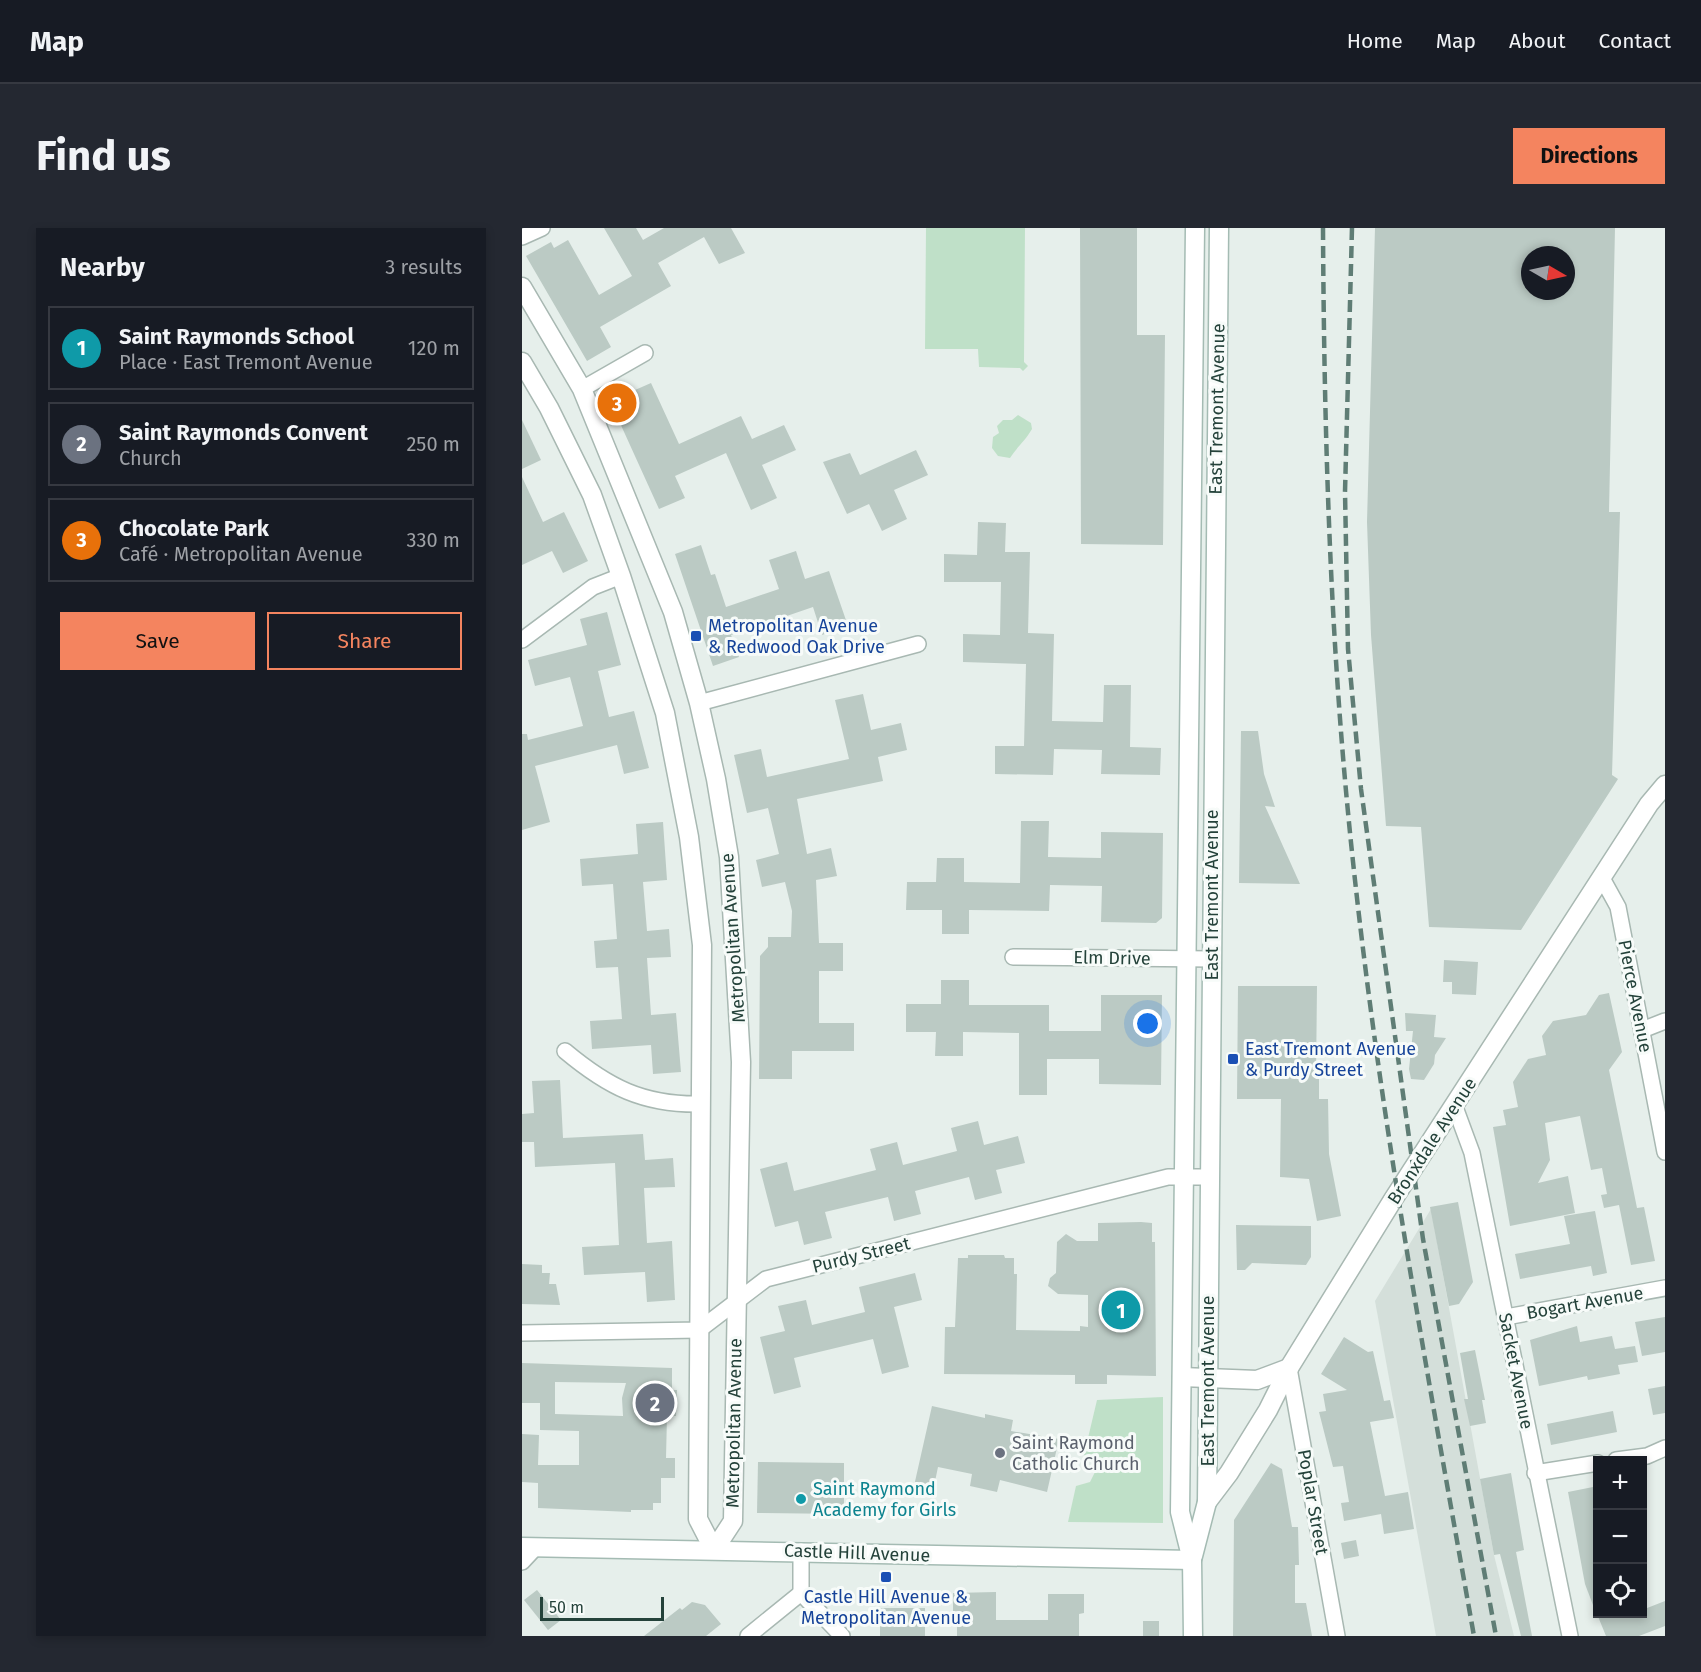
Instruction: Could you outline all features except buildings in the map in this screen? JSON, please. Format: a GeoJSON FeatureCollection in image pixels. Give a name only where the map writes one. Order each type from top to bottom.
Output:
{"type":"FeatureCollection","features":[{"type":"Feature","properties":{"kind":"street"},"geometry":{"type":"LineString","coordinates":[[522,237],[542,228]]}},
{"type":"Feature","properties":{"kind":"street","name":"East Tremont Avenue"},"geometry":{"type":"LineString","coordinates":[[1192,1636],[1192,1560],[1180,1512],[1195,228]]}},
{"type":"Feature","properties":{"kind":"street","name":"East Tremont Avenue"},"geometry":{"type":"LineString","coordinates":[[1192,1560],[1207,1502],[1219,228]]}},
{"type":"Feature","properties":{"kind":"street","name":"Metropolitan Avenue"},"geometry":{"type":"LineString","coordinates":[[522,288],[582,389],[673,612],[699,703],[716,779],[727,846],[735,937],[741,1062],[733,1521],[714,1550],[698,1519],[702,938],[689,837],[665,713],[621,576],[592,495],[549,408],[522,362]]}},
{"type":"Feature","properties":{"kind":"street"},"geometry":{"type":"LineString","coordinates":[[1193,326],[1218,326]]}},
{"type":"Feature","properties":{"kind":"street"},"geometry":{"type":"LineString","coordinates":[[582,389],[645,353]]}},
{"type":"Feature","properties":{"kind":"street"},"geometry":{"type":"LineString","coordinates":[[592,495],[621,482]]}},
{"type":"Feature","properties":{"kind":"street"},"geometry":{"type":"LineString","coordinates":[[1192,505],[1216,506]]}},
{"type":"Feature","properties":{"kind":"street"},"geometry":{"type":"LineString","coordinates":[[522,640],[593,587],[621,576]]}},
{"type":"Feature","properties":{"kind":"street"},"geometry":{"type":"LineString","coordinates":[[699,703],[918,644]]}},
{"type":"Feature","properties":{"kind":"street"},"geometry":{"type":"LineString","coordinates":[[1189,753],[1213,754]]}},
{"type":"Feature","properties":{"kind":"street","name":"Bronxdale Avenue"},"geometry":{"type":"LineString","coordinates":[[1207,1502],[1229,1473],[1268,1410],[1289,1368],[1394,1198],[1649,804],[1665,785]]}},
{"type":"Feature","properties":{"kind":"street","name":"Pierce Avenue"},"geometry":{"type":"LineString","coordinates":[[1602,878],[1618,908],[1665,1152]]}},
{"type":"Feature","properties":{"kind":"street"},"geometry":{"type":"LineString","coordinates":[[702,938],[735,937]]}},
{"type":"Feature","properties":{"kind":"street","name":"Elm Drive"},"geometry":{"type":"LineString","coordinates":[[1013,957],[1212,959]]}},
{"type":"Feature","properties":{"kind":"street"},"geometry":{"type":"LineString","coordinates":[[1642,1030],[1665,1021]]}},
{"type":"Feature","properties":{"kind":"street"},"geometry":{"type":"LineString","coordinates":[[565,1051],[609,1085],[635,1095],[678,1105],[700,1104]]}},
{"type":"Feature","properties":{"kind":"street","name":"Sacket Avenue"},"geometry":{"type":"LineString","coordinates":[[1455,1107],[1472,1153],[1535,1473],[1570,1636]]}},
{"type":"Feature","properties":{"kind":"street","name":"Purdy Street"},"geometry":{"type":"LineString","coordinates":[[699,1330],[766,1280],[1168,1177],[1209,1177]]}},
{"type":"Feature","properties":{"kind":"street","name":"Bogart Avenue"},"geometry":{"type":"LineString","coordinates":[[1506,1317],[1665,1288]]}},
{"type":"Feature","properties":{"kind":"street"},"geometry":{"type":"LineString","coordinates":[[522,1333],[699,1330]]}},
{"type":"Feature","properties":{"kind":"street"},"geometry":{"type":"LineString","coordinates":[[1182,1377],[1257,1380],[1289,1368]]}},
{"type":"Feature","properties":{"kind":"street","name":"Poplar Street"},"geometry":{"type":"LineString","coordinates":[[1289,1368],[1337,1636]]}},
{"type":"Feature","properties":{"kind":"street"},"geometry":{"type":"LineString","coordinates":[[1647,1456],[1665,1448]]}},
{"type":"Feature","properties":{"kind":"street"},"geometry":{"type":"LineString","coordinates":[[1535,1473],[1593,1464]]}},
{"type":"Feature","properties":{"kind":"street"},"geometry":{"type":"LineString","coordinates":[[522,1562],[529,1547]]}},
{"type":"Feature","properties":{"kind":"street","name":"Castle Hill Avenue"},"geometry":{"type":"LineString","coordinates":[[529,1547],[1192,1560]]}},
{"type":"Feature","properties":{"kind":"street"},"geometry":{"type":"LineString","coordinates":[[801,1551],[801,1593],[842,1636]]}},
{"type":"Feature","properties":{"kind":"street"},"geometry":{"type":"LineString","coordinates":[[748,1636],[801,1593]]}},
{"type":"Feature","properties":{"kind":"shaded area"},"geometry":{"type":"Polygon","coordinates":[[[1431,1209],[1494,1555],[1514,1636],[1436,1636],[1375,1301],[1431,1209]]]}},
{"type":"Feature","properties":{"kind":"green space"},"geometry":{"type":"Polygon","coordinates":[[[926,228],[1025,228],[1024,362],[1028,366],[1023,371],[1020,368],[979,367],[978,349],[925,349],[926,228]]]}},
{"type":"Feature","properties":{"kind":"green space"},"geometry":{"type":"Polygon","coordinates":[[[1018,415],[1031,423],[1032,429],[1010,458],[998,456],[992,448],[993,437],[999,433],[997,426],[1003,420],[1012,420],[1018,415]]]}},
{"type":"Feature","properties":{"kind":"green space"},"geometry":{"type":"Polygon","coordinates":[[[1163,1397],[1163,1523],[1068,1522],[1076,1486],[1090,1482],[1095,1472],[1092,1459],[1084,1455],[1097,1400],[1163,1397]]]}},
{"type":"Feature","properties":{"kind":"railway"},"geometry":{"type":"LineString","coordinates":[[1323,228],[1326,439],[1335,651],[1357,897],[1401,1215],[1474,1636]]}},
{"type":"Feature","properties":{"kind":"railway"},"geometry":{"type":"LineString","coordinates":[[1352,228],[1345,492],[1348,649],[1361,789],[1423,1239],[1496,1636]]}},
{"type":"Feature","properties":{"kind":"place","name":"Chocolate Park"},"geometry":{"type":"Point","coordinates":[617,403]}},
{"type":"Feature","properties":{"kind":"place","name":"Metropolitan Avenue & Redwood Oak Drive"},"geometry":{"type":"Point","coordinates":[696,636]}},
{"type":"Feature","properties":{"kind":"place","name":"East Tremont Avenue & Purdy Street"},"geometry":{"type":"Point","coordinates":[1233,1059]}},
{"type":"Feature","properties":{"kind":"place","name":"Saint Raymonds School"},"geometry":{"type":"Point","coordinates":[1121,1310]}},
{"type":"Feature","properties":{"kind":"place","name":"Saint Raymonds Convent"},"geometry":{"type":"Point","coordinates":[655,1403]}},
{"type":"Feature","properties":{"kind":"place","name":"Saint Raymond Catholic Church"},"geometry":{"type":"Point","coordinates":[1000,1453]}},
{"type":"Feature","properties":{"kind":"place","name":"Saint Raymond Academy for Girls"},"geometry":{"type":"Point","coordinates":[801,1499]}},
{"type":"Feature","properties":{"kind":"place","name":"Castle Hill Avenue & Metropolitan Avenue"},"geometry":{"type":"Point","coordinates":[886,1577]}}]}
